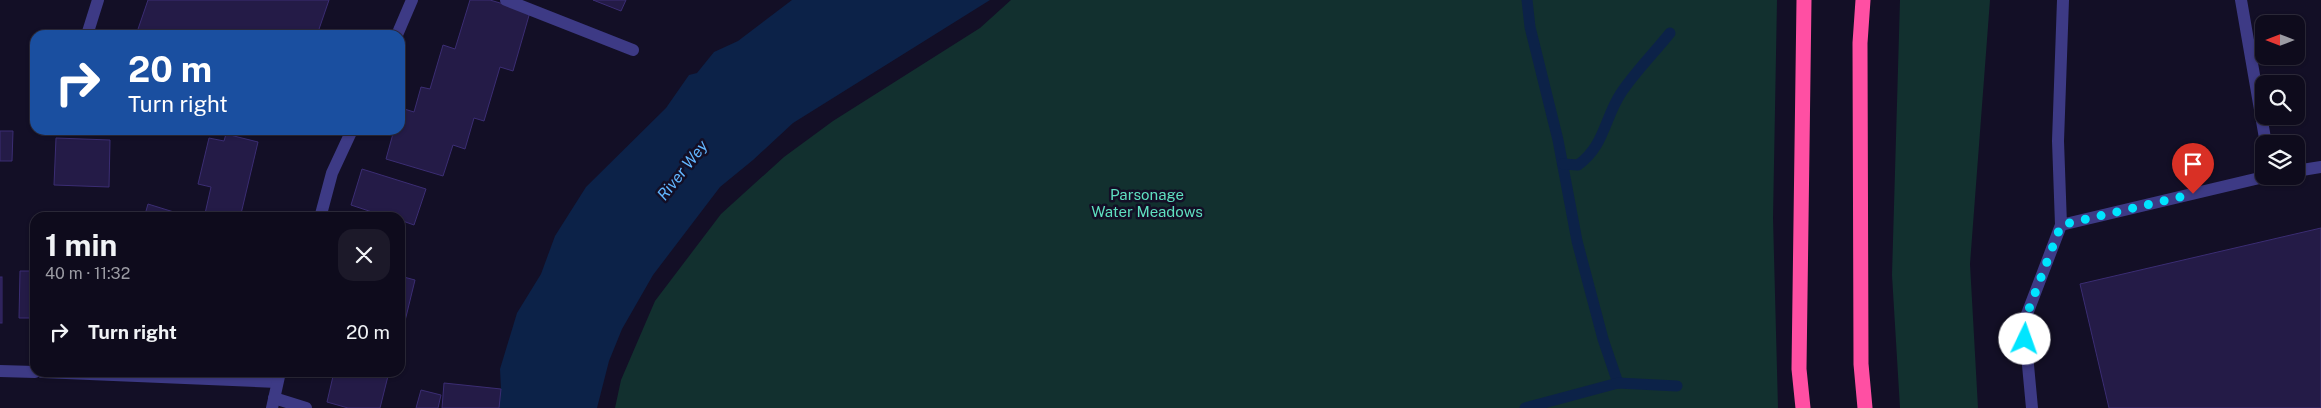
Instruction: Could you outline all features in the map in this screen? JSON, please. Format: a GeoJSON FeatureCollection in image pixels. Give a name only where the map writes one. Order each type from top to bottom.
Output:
{"type":"FeatureCollection","features":[{"type":"Feature","properties":{"kind":"highway"},"geometry":{"type":"LineString","coordinates":[[1803,408],[1799,369],[1804,0]]}},
{"type":"Feature","properties":{"kind":"highway"},"geometry":{"type":"LineString","coordinates":[[1863,0],[1860,53],[1862,364],[1865,408]]}},
{"type":"Feature","properties":{"kind":"street"},"geometry":{"type":"LineString","coordinates":[[88,30],[98,0]]}},
{"type":"Feature","properties":{"kind":"street"},"geometry":{"type":"LineString","coordinates":[[399,30],[412,0]]}},
{"type":"Feature","properties":{"kind":"street"},"geometry":{"type":"LineString","coordinates":[[506,0],[633,50]]}},
{"type":"Feature","properties":{"kind":"street"},"geometry":{"type":"LineString","coordinates":[[2032,408],[2024,322],[2061,225],[2058,141],[2063,0]]}},
{"type":"Feature","properties":{"kind":"street"},"geometry":{"type":"LineString","coordinates":[[2241,0],[2264,135]]}},
{"type":"Feature","properties":{"kind":"street"},"geometry":{"type":"LineString","coordinates":[[322,212],[332,173],[350,135]]}},
{"type":"Feature","properties":{"kind":"street"},"geometry":{"type":"LineString","coordinates":[[2305,170],[2321,167]]}},
{"type":"Feature","properties":{"kind":"street"},"geometry":{"type":"LineString","coordinates":[[2061,225],[2255,179]]}},
{"type":"Feature","properties":{"kind":"street"},"geometry":{"type":"LineString","coordinates":[[0,371],[30,372]]}},
{"type":"Feature","properties":{"kind":"street"},"geometry":{"type":"LineString","coordinates":[[278,377],[273,403],[306,408]]}},
{"type":"Feature","properties":{"kind":"green space","name":"Parsonage Water Meadows"},"geometry":{"type":"Polygon","coordinates":[[[1011,0],[1777,0],[1773,218],[1778,408],[615,408],[621,380],[655,301],[721,214],[784,157],[833,121],[980,28],[1011,0]]]}},
{"type":"Feature","properties":{"kind":"green space"},"geometry":{"type":"Polygon","coordinates":[[[1900,0],[1990,0],[1970,264],[1978,408],[1900,408],[1892,275],[1900,0]]]}},
{"type":"Feature","properties":{"kind":"water","name":"River Wey"},"geometry":{"type":"Polygon","coordinates":[[[792,0],[990,0],[793,123],[720,187],[653,275],[622,329],[609,361],[597,408],[498,408],[501,389],[500,369],[517,313],[541,274],[555,236],[586,187],[666,108],[689,75],[697,73],[714,52],[738,41],[792,0]]]}},
{"type":"Feature","properties":{"kind":"building"},"geometry":{"type":"Polygon","coordinates":[[[148,0],[329,0],[319,30],[138,30],[148,0]]]}},
{"type":"Feature","properties":{"kind":"building"},"geometry":{"type":"Polygon","coordinates":[[[470,0],[490,0],[530,12],[513,71],[500,67],[484,121],[474,118],[465,149],[453,145],[443,176],[386,159],[393,135],[405,135],[405,109],[414,112],[421,87],[430,89],[443,45],[455,49],[470,0]]]}},
{"type":"Feature","properties":{"kind":"building"},"geometry":{"type":"Polygon","coordinates":[[[593,0],[626,0],[621,11],[593,0]]]}},
{"type":"Feature","properties":{"kind":"building"},"geometry":{"type":"Polygon","coordinates":[[[0,131],[13,131],[12,161],[0,161],[0,131]]]}},
{"type":"Feature","properties":{"kind":"building"},"geometry":{"type":"Polygon","coordinates":[[[226,135],[230,135],[258,142],[241,212],[205,212],[211,187],[198,184],[209,138],[224,141],[226,135]]]}},
{"type":"Feature","properties":{"kind":"building"},"geometry":{"type":"Polygon","coordinates":[[[56,138],[110,140],[109,187],[54,185],[56,138]]]}},
{"type":"Feature","properties":{"kind":"building"},"geometry":{"type":"Polygon","coordinates":[[[362,169],[426,189],[414,225],[405,222],[405,212],[372,212],[351,205],[362,169]]]}},
{"type":"Feature","properties":{"kind":"building"},"geometry":{"type":"Polygon","coordinates":[[[148,204],[174,212],[146,212],[148,204]]]}},
{"type":"Feature","properties":{"kind":"building"},"geometry":{"type":"Polygon","coordinates":[[[2321,228],[2321,408],[2109,408],[2080,284],[2321,228]]]}},
{"type":"Feature","properties":{"kind":"building"},"geometry":{"type":"Polygon","coordinates":[[[20,271],[30,271],[30,318],[19,318],[20,271]]]}},
{"type":"Feature","properties":{"kind":"building"},"geometry":{"type":"Polygon","coordinates":[[[0,277],[2,277],[2,323],[0,323],[0,277]]]}},
{"type":"Feature","properties":{"kind":"building"},"geometry":{"type":"Polygon","coordinates":[[[405,277],[415,280],[405,321],[405,277]]]}},
{"type":"Feature","properties":{"kind":"building"},"geometry":{"type":"Polygon","coordinates":[[[333,377],[388,377],[380,408],[348,408],[327,402],[333,377]]]}},
{"type":"Feature","properties":{"kind":"building"},"geometry":{"type":"Polygon","coordinates":[[[444,383],[501,389],[499,408],[442,408],[444,383]]]}},
{"type":"Feature","properties":{"kind":"building"},"geometry":{"type":"Polygon","coordinates":[[[421,390],[441,395],[438,408],[416,408],[421,390]]]}},
{"type":"Feature","properties":{"kind":"waterway"},"geometry":{"type":"LineString","coordinates":[[1527,0],[1530,27],[1558,140],[1577,241],[1603,339],[1618,383]]}},
{"type":"Feature","properties":{"kind":"waterway"},"geometry":{"type":"LineString","coordinates":[[1563,164],[1578,165],[1594,149],[1621,93],[1670,33]]}},
{"type":"Feature","properties":{"kind":"waterway"},"geometry":{"type":"LineString","coordinates":[[1525,408],[1618,383],[1677,386]]}},
{"type":"Feature","properties":{"kind":"route"},"geometry":{"type":"LineString","coordinates":[[2025,339],[2024,322],[2061,225],[2193,194]]}}]}
